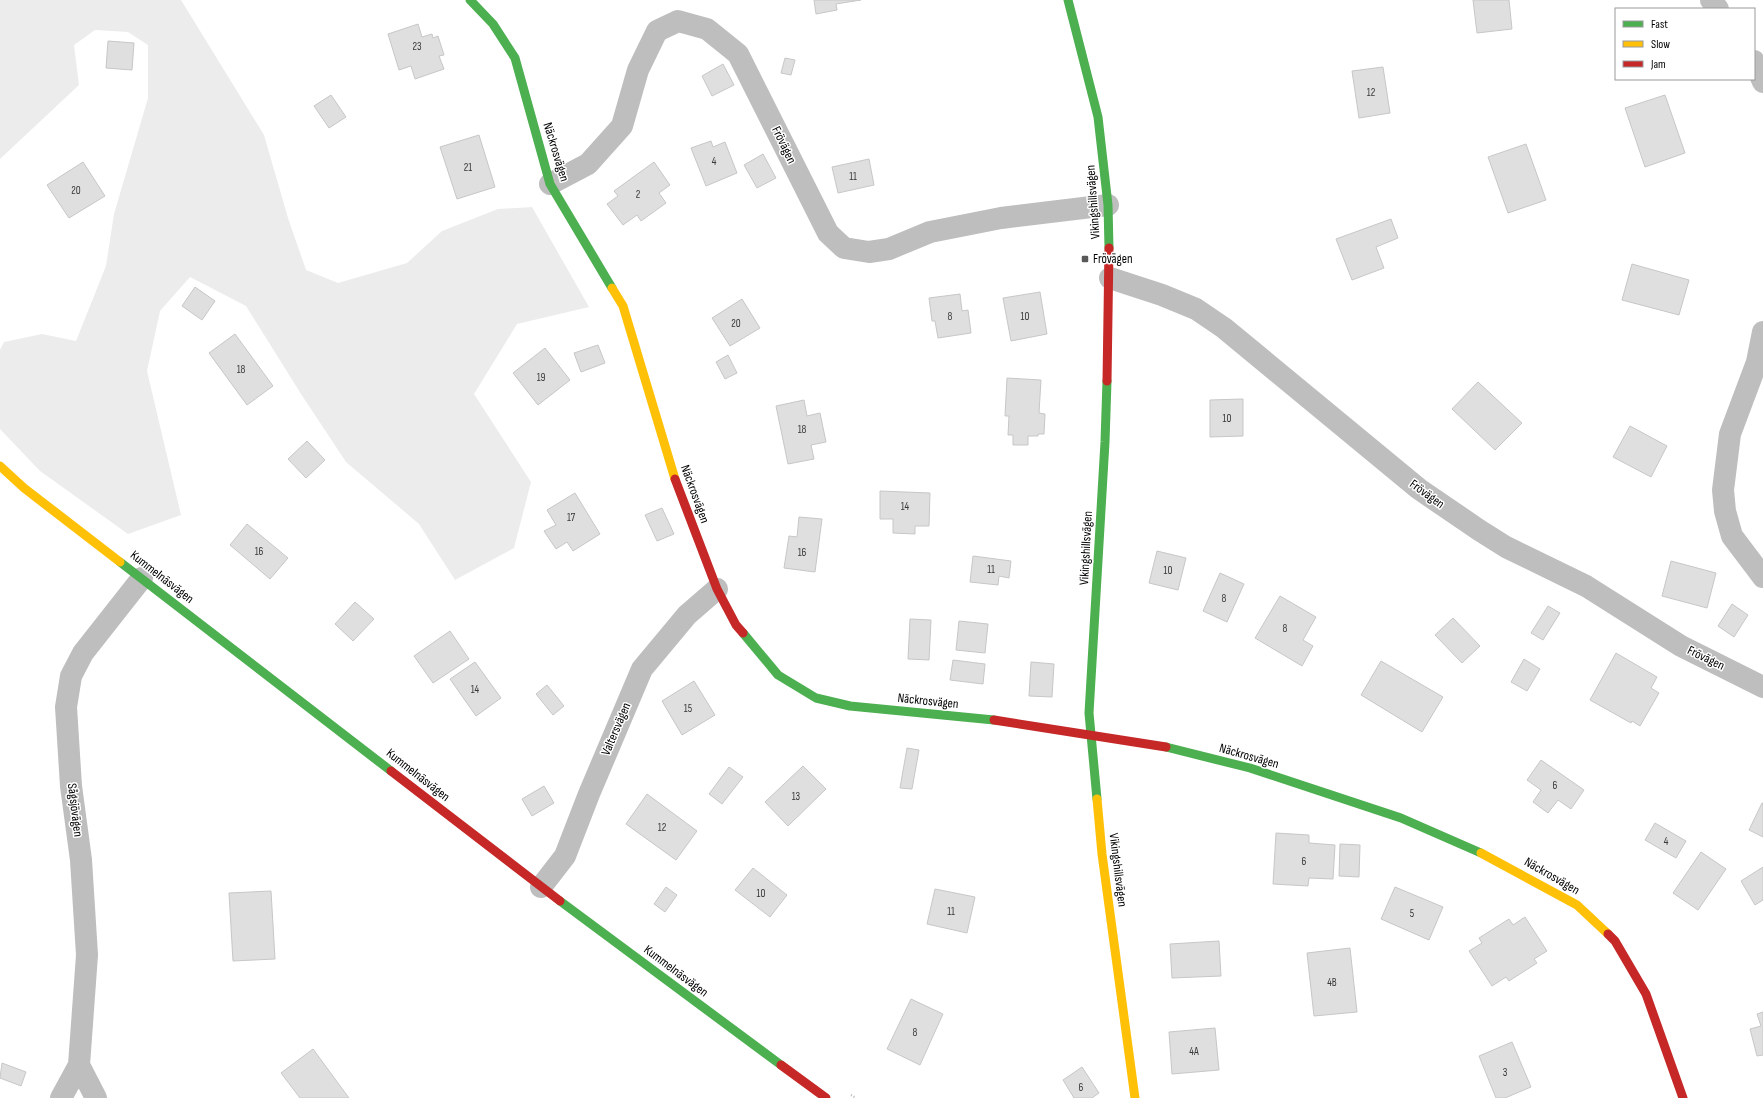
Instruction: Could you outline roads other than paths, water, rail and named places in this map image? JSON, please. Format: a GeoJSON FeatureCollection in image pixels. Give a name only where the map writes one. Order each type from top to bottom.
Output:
{"type":"FeatureCollection","features":[{"type":"Feature","properties":{"kind":"street","name":"Näckrosvägen"},"geometry":{"type":"LineString","coordinates":[[470,0],[493,24],[515,58],[550,184],[623,306],[678,488],[717,589],[736,625],[778,676],[816,698],[850,706],[1003,721],[1166,747],[1250,768],[1401,818],[1496,858],[1577,905],[1615,941],[1646,994],[1683,1098]]}},
{"type":"Feature","properties":{"kind":"street","name":"Vikingshillsvägen"},"geometry":{"type":"LineString","coordinates":[[1068,0],[1098,117],[1108,205],[1110,278],[1105,442],[1089,713],[1102,854],[1135,1098]]}},
{"type":"Feature","properties":{"kind":"street"},"geometry":{"type":"LineString","coordinates":[[1711,0],[1717,8]]}},
{"type":"Feature","properties":{"kind":"street","name":"Frövägen"},"geometry":{"type":"LineString","coordinates":[[550,184],[588,164],[622,126],[638,70],[657,30],[678,21],[707,29],[738,54],[828,233],[844,248],[868,252],[889,249],[930,232],[1001,218],[1108,205]]}},
{"type":"Feature","properties":{"kind":"street"},"geometry":{"type":"LineString","coordinates":[[1755,63],[1763,82]]}},
{"type":"Feature","properties":{"kind":"street","name":"Frövägen"},"geometry":{"type":"LineString","coordinates":[[1110,278],[1162,295],[1196,309],[1224,328],[1419,489],[1479,530],[1506,547],[1586,586],[1681,646],[1763,687]]}},
{"type":"Feature","properties":{"kind":"street"},"geometry":{"type":"LineString","coordinates":[[1763,332],[1757,362],[1730,434],[1723,490],[1725,511],[1732,536],[1763,577]]}},
{"type":"Feature","properties":{"kind":"street","name":"Kummelnäsvägen"},"geometry":{"type":"LineString","coordinates":[[0,466],[24,488],[541,887],[826,1098]]}},
{"type":"Feature","properties":{"kind":"street","name":"Sågsjövägen"},"geometry":{"type":"LineString","coordinates":[[60,1098],[79,1065],[87,955],[81,860],[71,786],[66,707],[71,676],[83,652],[142,578]]}},
{"type":"Feature","properties":{"kind":"street","name":"Valtersvägen"},"geometry":{"type":"LineString","coordinates":[[541,887],[565,856],[589,794],[642,669],[686,615],[717,589]]}},
{"type":"Feature","properties":{"kind":"street"},"geometry":{"type":"LineString","coordinates":[[79,1065],[96,1098]]}},
{"type":"Feature","properties":{"kind":"place","name":"Frövägen"},"geometry":{"type":"Point","coordinates":[1085,259]}}]}
